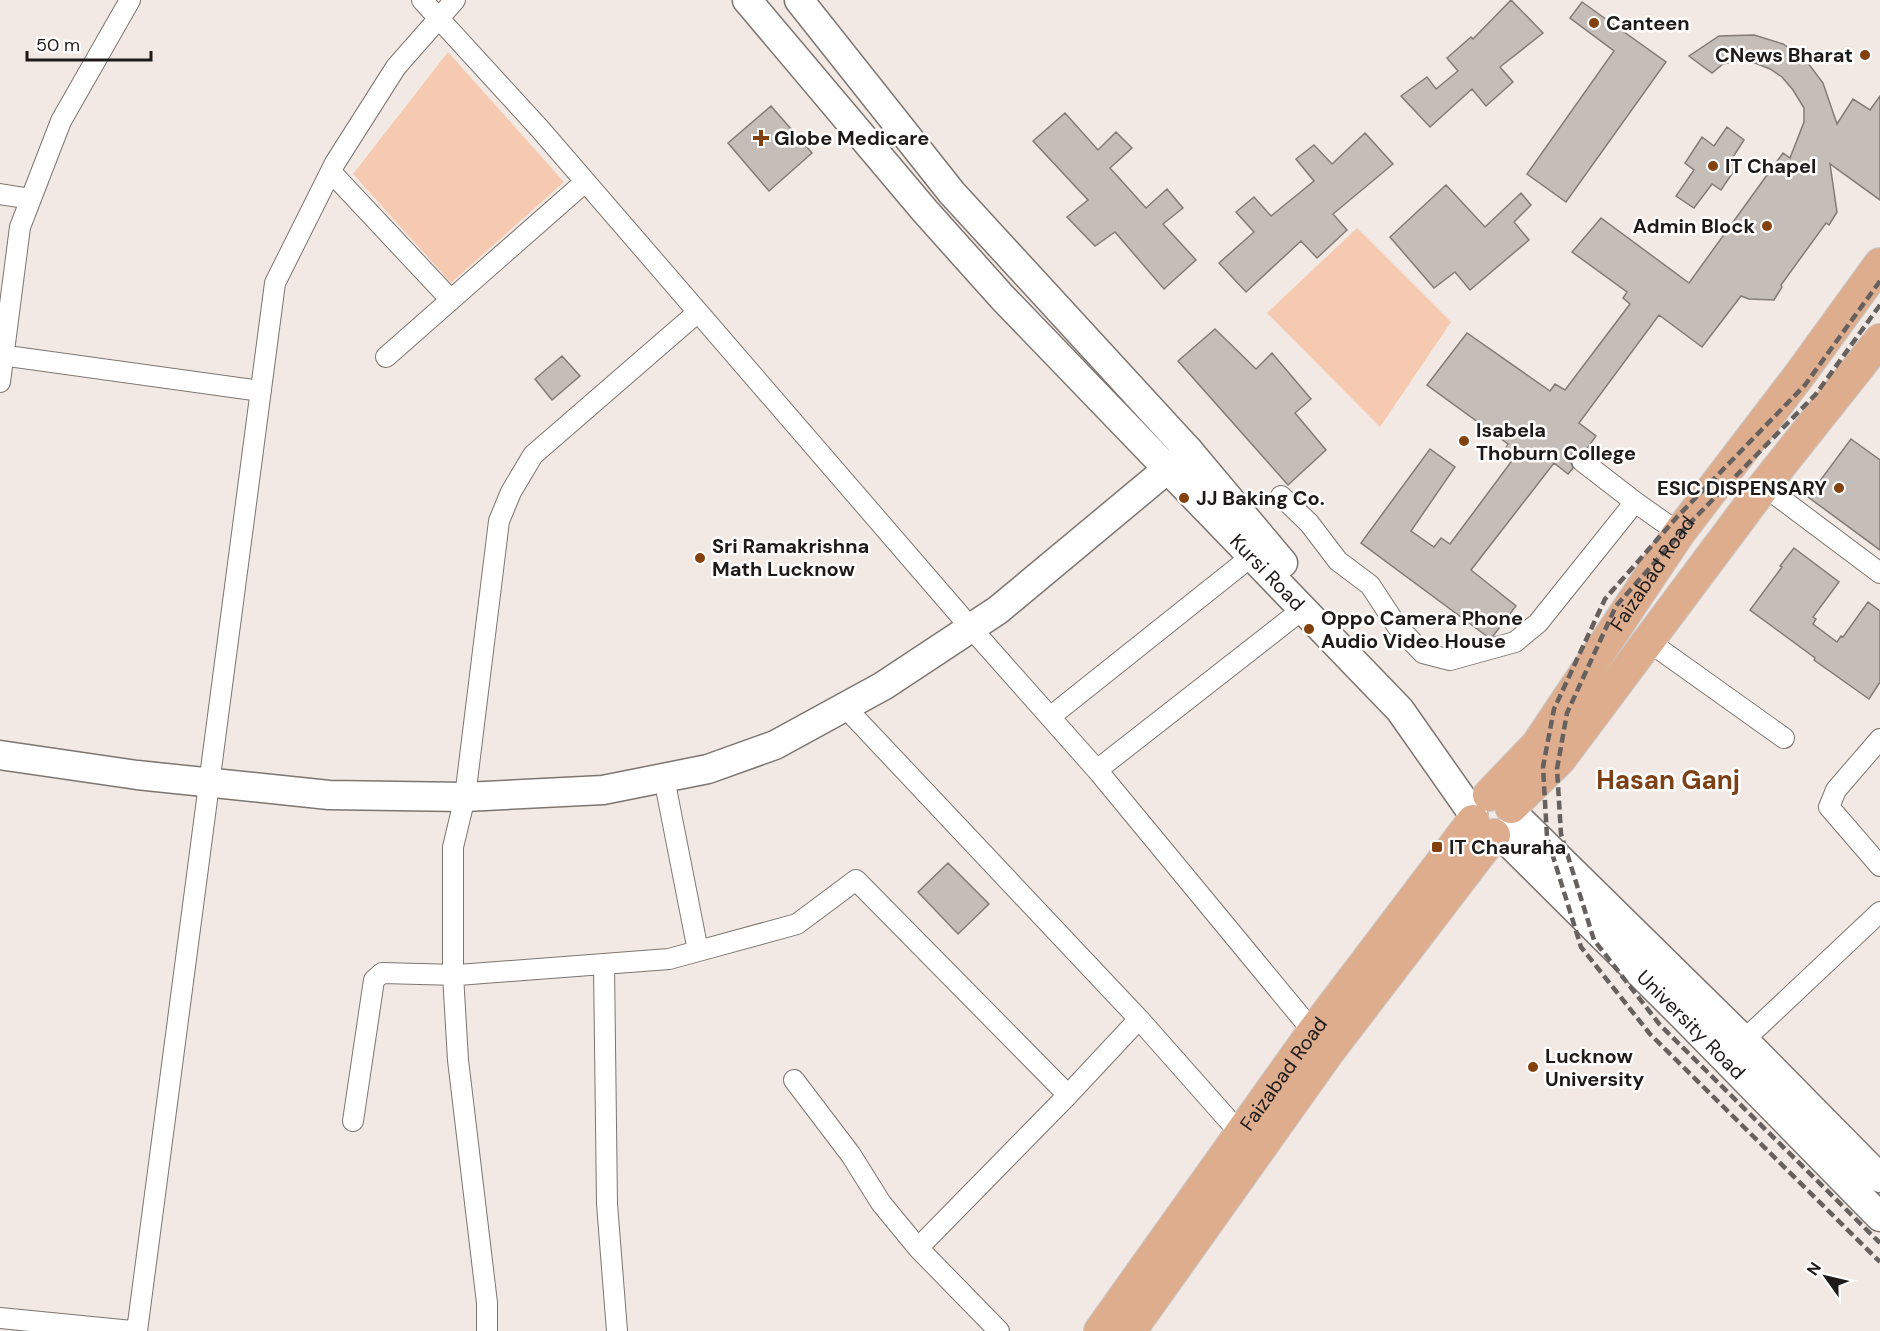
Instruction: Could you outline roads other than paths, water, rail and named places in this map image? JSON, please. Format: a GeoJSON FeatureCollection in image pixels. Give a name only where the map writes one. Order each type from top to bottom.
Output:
{"type":"FeatureCollection","features":[{"type":"Feature","properties":{"kind":"main road"},"geometry":{"type":"LineString","coordinates":[[747,0],[925,211],[1002,297]]}},
{"type":"Feature","properties":{"kind":"main road","name":"Kursi Road"},"geometry":{"type":"LineString","coordinates":[[767,0],[987,256],[1002,297],[1178,460],[1492,815]]}},
{"type":"Feature","properties":{"kind":"main road"},"geometry":{"type":"LineString","coordinates":[[799,0],[952,193],[1019,267]]}},
{"type":"Feature","properties":{"kind":"main road","name":"Kursi Road"},"geometry":{"type":"LineString","coordinates":[[987,256],[1019,267],[1178,460],[1252,556],[1400,710],[1492,815]]}},
{"type":"Feature","properties":{"kind":"main road","name":"Faizabad Road"},"geometry":{"type":"LineString","coordinates":[[1130,1331],[1249,1143],[1321,1041],[1492,815],[1679,533],[1801,373],[1880,264]]}},
{"type":"Feature","properties":{"kind":"main road","name":"Faizabad Road"},"geometry":{"type":"LineString","coordinates":[[1492,815],[1560,759],[1764,486],[1880,340]]}},
{"type":"Feature","properties":{"kind":"main road"},"geometry":{"type":"LineString","coordinates":[[0,755],[329,795],[465,797],[603,790],[708,770],[775,745],[884,686],[998,610],[1178,460]]}},
{"type":"Feature","properties":{"kind":"main road","name":"University Road"},"geometry":{"type":"LineString","coordinates":[[1492,815],[1744,1040],[1880,1178]]}},
{"type":"Feature","properties":{"kind":"main road","name":"University Road"},"geometry":{"type":"LineString","coordinates":[[1492,815],[1685,1018],[1880,1217]]}},
{"type":"Feature","properties":{"kind":"main road","name":"Faizabad Road"},"geometry":{"type":"LineString","coordinates":[[1100,1331],[1249,1143]]}},
{"type":"Feature","properties":{"kind":"street"},"geometry":{"type":"LineString","coordinates":[[0,382],[20,227],[61,121],[130,0]]}},
{"type":"Feature","properties":{"kind":"street"},"geometry":{"type":"LineString","coordinates":[[422,0],[585,182],[1097,770],[1321,1041]]}},
{"type":"Feature","properties":{"kind":"street"},"geometry":{"type":"LineString","coordinates":[[137,1331],[275,283],[331,172],[396,67],[455,0]]}},
{"type":"Feature","properties":{"kind":"street"},"geometry":{"type":"LineString","coordinates":[[331,172],[451,300]]}},
{"type":"Feature","properties":{"kind":"street"},"geometry":{"type":"LineString","coordinates":[[386,357],[585,182]]}},
{"type":"Feature","properties":{"kind":"street"},"geometry":{"type":"LineString","coordinates":[[0,194],[31,198]]}},
{"type":"Feature","properties":{"kind":"street"},"geometry":{"type":"LineString","coordinates":[[486,1331],[487,1303],[458,1060],[453,975],[453,847],[465,797],[499,521],[511,492],[533,455],[698,312]]}},
{"type":"Feature","properties":{"kind":"street"},"geometry":{"type":"LineString","coordinates":[[2,356],[261,391]]}},
{"type":"Feature","properties":{"kind":"street"},"geometry":{"type":"LineString","coordinates":[[1582,461],[1679,533]]}},
{"type":"Feature","properties":{"kind":"street"},"geometry":{"type":"LineString","coordinates":[[1764,486],[1880,573]]}},
{"type":"Feature","properties":{"kind":"street"},"geometry":{"type":"LineString","coordinates":[[1281,496],[1309,523],[1338,561],[1370,585],[1397,626],[1423,653],[1450,660],[1515,642],[1538,623],[1635,502]]}},
{"type":"Feature","properties":{"kind":"street"},"geometry":{"type":"LineString","coordinates":[[1050,717],[1252,556]]}},
{"type":"Feature","properties":{"kind":"street"},"geometry":{"type":"LineString","coordinates":[[1097,770],[1303,609]]}},
{"type":"Feature","properties":{"kind":"street"},"geometry":{"type":"LineString","coordinates":[[1648,641],[1784,738]]}},
{"type":"Feature","properties":{"kind":"street"},"geometry":{"type":"LineString","coordinates":[[845,707],[1139,1018],[1249,1143]]}},
{"type":"Feature","properties":{"kind":"street"},"geometry":{"type":"LineString","coordinates":[[1880,739],[1836,790],[1829,807],[1880,866]]}},
{"type":"Feature","properties":{"kind":"street"},"geometry":{"type":"LineString","coordinates":[[664,778],[698,951]]}},
{"type":"Feature","properties":{"kind":"street"},"geometry":{"type":"LineString","coordinates":[[353,1121],[374,980],[382,973],[453,975],[669,959],[797,924],[856,880],[1068,1095]]}},
{"type":"Feature","properties":{"kind":"street"},"geometry":{"type":"LineString","coordinates":[[1744,1040],[1880,912]]}},
{"type":"Feature","properties":{"kind":"street"},"geometry":{"type":"LineString","coordinates":[[604,965],[607,1204],[617,1331]]}},
{"type":"Feature","properties":{"kind":"street"},"geometry":{"type":"LineString","coordinates":[[918,1248],[1068,1095],[1139,1018]]}},
{"type":"Feature","properties":{"kind":"street"},"geometry":{"type":"LineString","coordinates":[[794,1080],[852,1155],[881,1203],[918,1248],[999,1331]]}},
{"type":"Feature","properties":{"kind":"street"},"geometry":{"type":"LineString","coordinates":[[0,1318],[132,1331]]}},
{"type":"Feature","properties":{"kind":"railway"},"geometry":{"type":"LineString","coordinates":[[1880,281],[1805,385],[1677,517],[1605,599],[1554,709],[1543,767],[1547,837],[1581,947],[1650,1034],[1880,1262]]}},
{"type":"Feature","properties":{"kind":"railway"},"geometry":{"type":"LineString","coordinates":[[1880,305],[1816,394],[1687,526],[1616,606],[1567,713],[1557,769],[1561,834],[1594,940],[1660,1025],[1880,1243]]}},
{"type":"Feature","properties":{"kind":"place","name":"Canteen"},"geometry":{"type":"Point","coordinates":[1594,23]}},
{"type":"Feature","properties":{"kind":"place","name":"CNews Bharat"},"geometry":{"type":"Point","coordinates":[1865,55]}},
{"type":"Feature","properties":{"kind":"place","name":"Globe Medicare"},"geometry":{"type":"Point","coordinates":[761,138]}},
{"type":"Feature","properties":{"kind":"place","name":"IT Chapel"},"geometry":{"type":"Point","coordinates":[1713,166]}},
{"type":"Feature","properties":{"kind":"place","name":"Admin Block"},"geometry":{"type":"Point","coordinates":[1767,226]}},
{"type":"Feature","properties":{"kind":"place","name":"Isabela Thoburn College"},"geometry":{"type":"Point","coordinates":[1464,441]}},
{"type":"Feature","properties":{"kind":"place","name":"ESIC DISPENSARY"},"geometry":{"type":"Point","coordinates":[1839,488]}},
{"type":"Feature","properties":{"kind":"place","name":"JJ Baking Co."},"geometry":{"type":"Point","coordinates":[1184,498]}},
{"type":"Feature","properties":{"kind":"place","name":"Sri Ramakrishna Math Lucknow"},"geometry":{"type":"Point","coordinates":[700,558]}},
{"type":"Feature","properties":{"kind":"place","name":"Oppo Camera Phone Audio Video House"},"geometry":{"type":"Point","coordinates":[1309,629]}},
{"type":"Feature","properties":{"kind":"place","name":"IT Chauraha"},"geometry":{"type":"Point","coordinates":[1437,847]}},
{"type":"Feature","properties":{"kind":"place","name":"Lucknow University"},"geometry":{"type":"Point","coordinates":[1533,1067]}},
{"type":"Feature","properties":{"kind":"district","name":"Hasan Ganj"},"geometry":{"type":"Point","coordinates":[1668,780]}}]}
